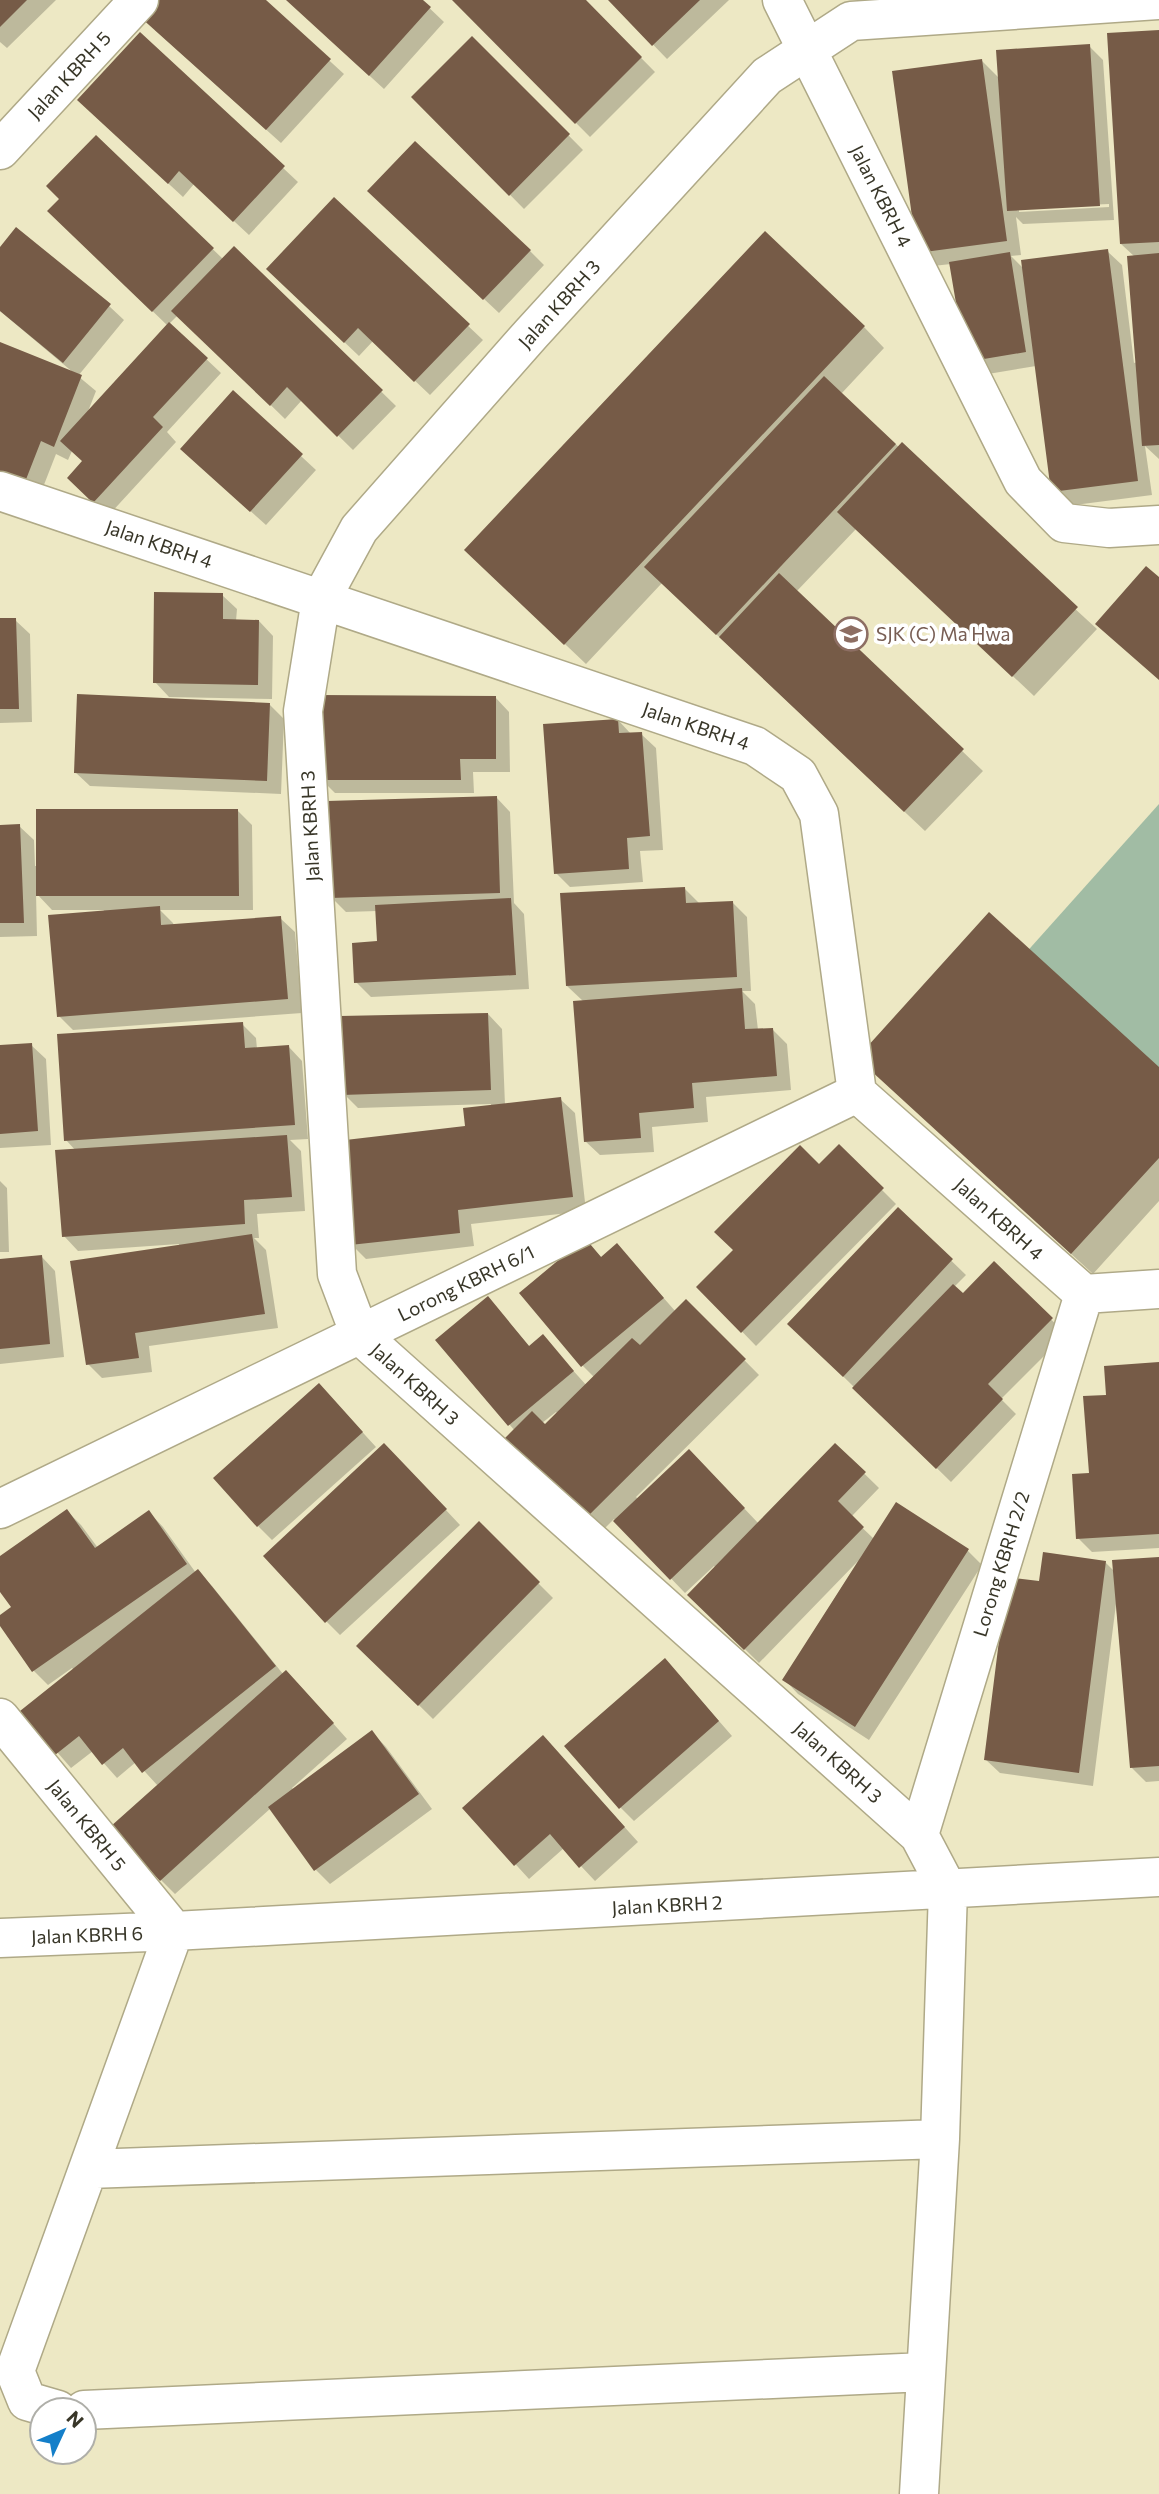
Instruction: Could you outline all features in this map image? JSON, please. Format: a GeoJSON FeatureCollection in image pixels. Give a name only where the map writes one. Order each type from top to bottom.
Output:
{"type":"FeatureCollection","features":[{"type":"Feature","properties":{"kind":"street","name":"Jalan KBRH 5"},"geometry":{"type":"LineString","coordinates":[[0,150],[139,0]]}},
{"type":"Feature","properties":{"kind":"street","name":"Jalan KBRH 4"},"geometry":{"type":"LineString","coordinates":[[782,0],[1023,481],[1065,523],[1109,528],[1159,525]]}},
{"type":"Feature","properties":{"kind":"street","name":"Jalan KBRH 3"},"geometry":{"type":"LineString","coordinates":[[948,1890],[919,1835],[360,1335],[337,1274],[303,711],[321,599],[359,529],[767,76],[851,21],[1159,0]]}},
{"type":"Feature","properties":{"kind":"street","name":"Jalan KBRH 4"},"geometry":{"type":"LineString","coordinates":[[0,491],[755,746],[798,775],[818,814],[857,1093],[1084,1294]]}},
{"type":"Feature","properties":{"kind":"street","name":"Lorong KBRH 6/1"},"geometry":{"type":"LineString","coordinates":[[0,1509],[857,1093]]}},
{"type":"Feature","properties":{"kind":"street"},"geometry":{"type":"LineString","coordinates":[[1084,1294],[1159,1289]]}},
{"type":"Feature","properties":{"kind":"street","name":"Lorong KBRH 2/2"},"geometry":{"type":"LineString","coordinates":[[919,1835],[1084,1294]]}},
{"type":"Feature","properties":{"kind":"street","name":"Jalan KBRH 5"},"geometry":{"type":"LineString","coordinates":[[0,1718],[174,1931]]}},
{"type":"Feature","properties":{"kind":"street","name":"Jalan KBRH 2"},"geometry":{"type":"LineString","coordinates":[[174,1931],[1159,1877]]}},
{"type":"Feature","properties":{"kind":"street"},"geometry":{"type":"LineString","coordinates":[[919,2494],[940,2139],[948,1890]]}},
{"type":"Feature","properties":{"kind":"street"},"geometry":{"type":"LineString","coordinates":[[28,2401],[15,2371],[174,1931]]}},
{"type":"Feature","properties":{"kind":"street","name":"Jalan KBRH 6"},"geometry":{"type":"LineString","coordinates":[[0,1938],[174,1931]]}},
{"type":"Feature","properties":{"kind":"street"},"geometry":{"type":"LineString","coordinates":[[89,2169],[940,2139]]}},
{"type":"Feature","properties":{"kind":"street"},"geometry":{"type":"LineString","coordinates":[[98,2409],[925,2372]]}},
{"type":"Feature","properties":{"kind":"green space"},"geometry":{"type":"Polygon","coordinates":[[[1159,804],[1159,1089],[1023,956],[1159,804]]]}},
{"type":"Feature","properties":{"kind":"building"},"geometry":{"type":"Polygon","coordinates":[[[0,0],[27,0],[0,27],[0,0]]]}},
{"type":"Feature","properties":{"kind":"building"},"geometry":{"type":"Polygon","coordinates":[[[153,0],[266,0],[331,59],[266,130],[139,16],[153,0]]]}},
{"type":"Feature","properties":{"kind":"building"},"geometry":{"type":"Polygon","coordinates":[[[286,0],[423,0],[431,7],[369,76],[286,0]]]}},
{"type":"Feature","properties":{"kind":"building"},"geometry":{"type":"Polygon","coordinates":[[[452,0],[586,0],[642,57],[575,124],[452,0]]]}},
{"type":"Feature","properties":{"kind":"building"},"geometry":{"type":"Polygon","coordinates":[[[608,0],[700,0],[652,46],[608,0]]]}},
{"type":"Feature","properties":{"kind":"building"},"geometry":{"type":"Polygon","coordinates":[[[1159,30],[1159,242],[1120,244],[1107,33],[1159,30]]]}},
{"type":"Feature","properties":{"kind":"building"},"geometry":{"type":"Polygon","coordinates":[[[140,32],[285,166],[233,222],[179,171],[168,184],[77,100],[140,32]]]}},
{"type":"Feature","properties":{"kind":"building"},"geometry":{"type":"Polygon","coordinates":[[[472,36],[570,134],[509,196],[411,97],[472,36]]]}},
{"type":"Feature","properties":{"kind":"building"},"geometry":{"type":"Polygon","coordinates":[[[1090,44],[1100,206],[1007,211],[996,50],[1090,44]]]}},
{"type":"Feature","properties":{"kind":"building"},"geometry":{"type":"Polygon","coordinates":[[[982,59],[1007,241],[917,253],[892,71],[982,59]]]}},
{"type":"Feature","properties":{"kind":"building"},"geometry":{"type":"Polygon","coordinates":[[[96,135],[214,248],[152,312],[47,211],[59,199],[46,186],[96,135]]]}},
{"type":"Feature","properties":{"kind":"building"},"geometry":{"type":"Polygon","coordinates":[[[415,141],[531,250],[483,300],[367,191],[415,141]]]}},
{"type":"Feature","properties":{"kind":"building"},"geometry":{"type":"Polygon","coordinates":[[[334,197],[470,324],[414,382],[358,328],[344,343],[266,269],[334,197]]]}},
{"type":"Feature","properties":{"kind":"building"},"geometry":{"type":"Polygon","coordinates":[[[16,227],[111,304],[63,363],[0,311],[0,247],[16,227]]]}},
{"type":"Feature","properties":{"kind":"building"},"geometry":{"type":"Polygon","coordinates":[[[765,231],[865,326],[564,645],[464,550],[765,231]]]}},
{"type":"Feature","properties":{"kind":"building"},"geometry":{"type":"Polygon","coordinates":[[[234,246],[383,390],[337,437],[287,387],[270,406],[171,311],[234,246]]]}},
{"type":"Feature","properties":{"kind":"building"},"geometry":{"type":"Polygon","coordinates":[[[1108,249],[1138,481],[1051,492],[1021,260],[1108,249]]]}},
{"type":"Feature","properties":{"kind":"building"},"geometry":{"type":"Polygon","coordinates":[[[1010,252],[1026,352],[966,362],[949,262],[1010,252]]]}},
{"type":"Feature","properties":{"kind":"building"},"geometry":{"type":"Polygon","coordinates":[[[1159,253],[1159,445],[1142,446],[1127,256],[1159,253]]]}},
{"type":"Feature","properties":{"kind":"building"},"geometry":{"type":"Polygon","coordinates":[[[169,322],[208,358],[153,417],[163,427],[93,503],[67,478],[82,461],[60,441],[169,322]]]}},
{"type":"Feature","properties":{"kind":"building"},"geometry":{"type":"Polygon","coordinates":[[[0,342],[82,375],[54,447],[41,441],[25,482],[0,472],[0,342]]]}},
{"type":"Feature","properties":{"kind":"building"},"geometry":{"type":"Polygon","coordinates":[[[824,376],[896,444],[716,635],[644,567],[824,376]]]}},
{"type":"Feature","properties":{"kind":"building"},"geometry":{"type":"Polygon","coordinates":[[[233,390],[303,454],[250,512],[180,449],[233,390]]]}},
{"type":"Feature","properties":{"kind":"building"},"geometry":{"type":"Polygon","coordinates":[[[902,442],[1078,607],[1012,677],[837,512],[902,442]]]}},
{"type":"Feature","properties":{"kind":"building"},"geometry":{"type":"Polygon","coordinates":[[[1146,566],[1159,577],[1159,680],[1095,624],[1146,566]]]}},
{"type":"Feature","properties":{"kind":"building"},"geometry":{"type":"Polygon","coordinates":[[[779,573],[964,749],[904,812],[719,637],[779,573]]]}},
{"type":"Feature","properties":{"kind":"building"},"geometry":{"type":"Polygon","coordinates":[[[154,592],[223,593],[223,619],[259,620],[258,685],[153,683],[154,592]]]}},
{"type":"Feature","properties":{"kind":"building"},"geometry":{"type":"Polygon","coordinates":[[[0,618],[16,618],[19,709],[0,709],[0,618]]]}},
{"type":"Feature","properties":{"kind":"building"},"geometry":{"type":"Polygon","coordinates":[[[77,694],[270,703],[267,781],[74,773],[77,694]]]}},
{"type":"Feature","properties":{"kind":"building"},"geometry":{"type":"Polygon","coordinates":[[[318,695],[496,696],[496,759],[460,759],[461,780],[319,780],[318,695]]]}},
{"type":"Feature","properties":{"kind":"building"},"geometry":{"type":"Polygon","coordinates":[[[618,719],[619,733],[642,732],[650,836],[627,838],[629,869],[554,874],[543,724],[618,719]]]}},
{"type":"Feature","properties":{"kind":"building"},"geometry":{"type":"Polygon","coordinates":[[[497,796],[500,893],[330,898],[327,801],[497,796]]]}},
{"type":"Feature","properties":{"kind":"building"},"geometry":{"type":"Polygon","coordinates":[[[36,809],[238,809],[239,896],[36,896],[36,809]]]}},
{"type":"Feature","properties":{"kind":"building"},"geometry":{"type":"Polygon","coordinates":[[[20,824],[24,923],[0,923],[0,825],[20,824]]]}},
{"type":"Feature","properties":{"kind":"building"},"geometry":{"type":"Polygon","coordinates":[[[685,887],[686,903],[733,901],[737,977],[566,986],[560,893],[685,887]]]}},
{"type":"Feature","properties":{"kind":"building"},"geometry":{"type":"Polygon","coordinates":[[[511,898],[516,975],[354,983],[352,943],[377,941],[375,905],[511,898]]]}},
{"type":"Feature","properties":{"kind":"building"},"geometry":{"type":"Polygon","coordinates":[[[160,906],[161,925],[281,916],[288,999],[57,1017],[48,915],[160,906]]]}},
{"type":"Feature","properties":{"kind":"building"},"geometry":{"type":"Polygon","coordinates":[[[989,912],[1159,1067],[1159,1158],[1071,1254],[857,1058],[989,912]]]}},
{"type":"Feature","properties":{"kind":"building"},"geometry":{"type":"Polygon","coordinates":[[[742,988],[745,1029],[773,1028],[777,1076],[692,1083],[694,1108],[639,1113],[641,1138],[584,1142],[573,1001],[742,988]]]}},
{"type":"Feature","properties":{"kind":"building"},"geometry":{"type":"Polygon","coordinates":[[[488,1013],[491,1090],[342,1095],[340,1016],[488,1013]]]}},
{"type":"Feature","properties":{"kind":"building"},"geometry":{"type":"Polygon","coordinates":[[[243,1022],[245,1048],[289,1045],[295,1125],[64,1141],[57,1034],[243,1022]]]}},
{"type":"Feature","properties":{"kind":"building"},"geometry":{"type":"Polygon","coordinates":[[[32,1043],[38,1131],[0,1134],[0,1045],[32,1043]]]}},
{"type":"Feature","properties":{"kind":"building"},"geometry":{"type":"Polygon","coordinates":[[[561,1097],[573,1197],[458,1210],[460,1233],[350,1245],[337,1141],[465,1126],[463,1108],[561,1097]]]}},
{"type":"Feature","properties":{"kind":"building"},"geometry":{"type":"Polygon","coordinates":[[[287,1135],[292,1197],[244,1200],[245,1224],[62,1237],[55,1150],[287,1135]]]}},
{"type":"Feature","properties":{"kind":"building"},"geometry":{"type":"Polygon","coordinates":[[[839,1144],[884,1188],[741,1333],[696,1287],[733,1250],[714,1232],[800,1145],[819,1164],[839,1144]]]}},
{"type":"Feature","properties":{"kind":"building"},"geometry":{"type":"Polygon","coordinates":[[[898,1207],[953,1259],[843,1377],[787,1324],[898,1207]]]}},
{"type":"Feature","properties":{"kind":"building"},"geometry":{"type":"Polygon","coordinates":[[[252,1234],[265,1314],[135,1333],[139,1358],[86,1365],[70,1261],[252,1234]]]}},
{"type":"Feature","properties":{"kind":"building"},"geometry":{"type":"Polygon","coordinates":[[[585,1238],[601,1257],[617,1243],[664,1298],[581,1367],[519,1293],[585,1238]]]}},
{"type":"Feature","properties":{"kind":"building"},"geometry":{"type":"Polygon","coordinates":[[[42,1255],[50,1344],[0,1349],[0,1259],[42,1255]]]}},
{"type":"Feature","properties":{"kind":"building"},"geometry":{"type":"Polygon","coordinates":[[[994,1261],[1053,1318],[988,1384],[1003,1399],[936,1469],[852,1388],[953,1284],[963,1293],[994,1261]]]}},
{"type":"Feature","properties":{"kind":"building"},"geometry":{"type":"Polygon","coordinates":[[[488,1296],[529,1346],[543,1334],[574,1371],[508,1426],[435,1340],[488,1296]]]}},
{"type":"Feature","properties":{"kind":"building"},"geometry":{"type":"Polygon","coordinates":[[[686,1299],[746,1359],[580,1524],[500,1443],[532,1411],[545,1424],[632,1338],[640,1345],[686,1299]]]}},
{"type":"Feature","properties":{"kind":"building"},"geometry":{"type":"Polygon","coordinates":[[[1159,1362],[1159,1534],[1076,1539],[1072,1474],[1089,1473],[1083,1396],[1106,1395],[1104,1366],[1159,1362]]]}},
{"type":"Feature","properties":{"kind":"building"},"geometry":{"type":"Polygon","coordinates":[[[319,1383],[363,1432],[257,1527],[213,1478],[319,1383]]]}},
{"type":"Feature","properties":{"kind":"building"},"geometry":{"type":"Polygon","coordinates":[[[384,1443],[447,1509],[325,1623],[263,1556],[384,1443]]]}},
{"type":"Feature","properties":{"kind":"building"},"geometry":{"type":"Polygon","coordinates":[[[835,1443],[866,1472],[838,1501],[864,1527],[744,1650],[687,1595],[835,1443]]]}},
{"type":"Feature","properties":{"kind":"building"},"geometry":{"type":"Polygon","coordinates":[[[689,1449],[745,1508],[670,1580],[613,1521],[689,1449]]]}},
{"type":"Feature","properties":{"kind":"building"},"geometry":{"type":"Polygon","coordinates":[[[896,1502],[969,1549],[855,1727],[782,1680],[896,1502]]]}},
{"type":"Feature","properties":{"kind":"building"},"geometry":{"type":"Polygon","coordinates":[[[67,1509],[95,1548],[149,1510],[187,1564],[32,1672],[0,1626],[0,1615],[11,1607],[0,1592],[0,1556],[67,1509]]]}},
{"type":"Feature","properties":{"kind":"building"},"geometry":{"type":"Polygon","coordinates":[[[479,1521],[540,1582],[418,1706],[356,1646],[479,1521]]]}},
{"type":"Feature","properties":{"kind":"building"},"geometry":{"type":"Polygon","coordinates":[[[1043,1552],[1106,1561],[1079,1773],[984,1760],[1007,1577],[1039,1581],[1043,1552]]]}},
{"type":"Feature","properties":{"kind":"building"},"geometry":{"type":"Polygon","coordinates":[[[1159,1557],[1159,1766],[1130,1768],[1112,1560],[1159,1557]]]}},
{"type":"Feature","properties":{"kind":"building"},"geometry":{"type":"Polygon","coordinates":[[[198,1569],[276,1666],[142,1773],[123,1748],[102,1765],[79,1736],[55,1755],[20,1711],[198,1569]]]}},
{"type":"Feature","properties":{"kind":"building"},"geometry":{"type":"Polygon","coordinates":[[[665,1658],[719,1721],[619,1809],[564,1746],[665,1658]]]}},
{"type":"Feature","properties":{"kind":"building"},"geometry":{"type":"Polygon","coordinates":[[[286,1670],[334,1723],[160,1881],[110,1827],[286,1670]]]}},
{"type":"Feature","properties":{"kind":"building"},"geometry":{"type":"Polygon","coordinates":[[[372,1730],[419,1794],[314,1871],[268,1807],[372,1730]]]}},
{"type":"Feature","properties":{"kind":"building"},"geometry":{"type":"Polygon","coordinates":[[[543,1735],[625,1827],[579,1868],[550,1834],[514,1866],[462,1808],[543,1735]]]}},
{"type":"Feature","properties":{"kind":"place","name":"SJK (C) Ma Hwa"},"geometry":{"type":"Point","coordinates":[851,634]}}]}
